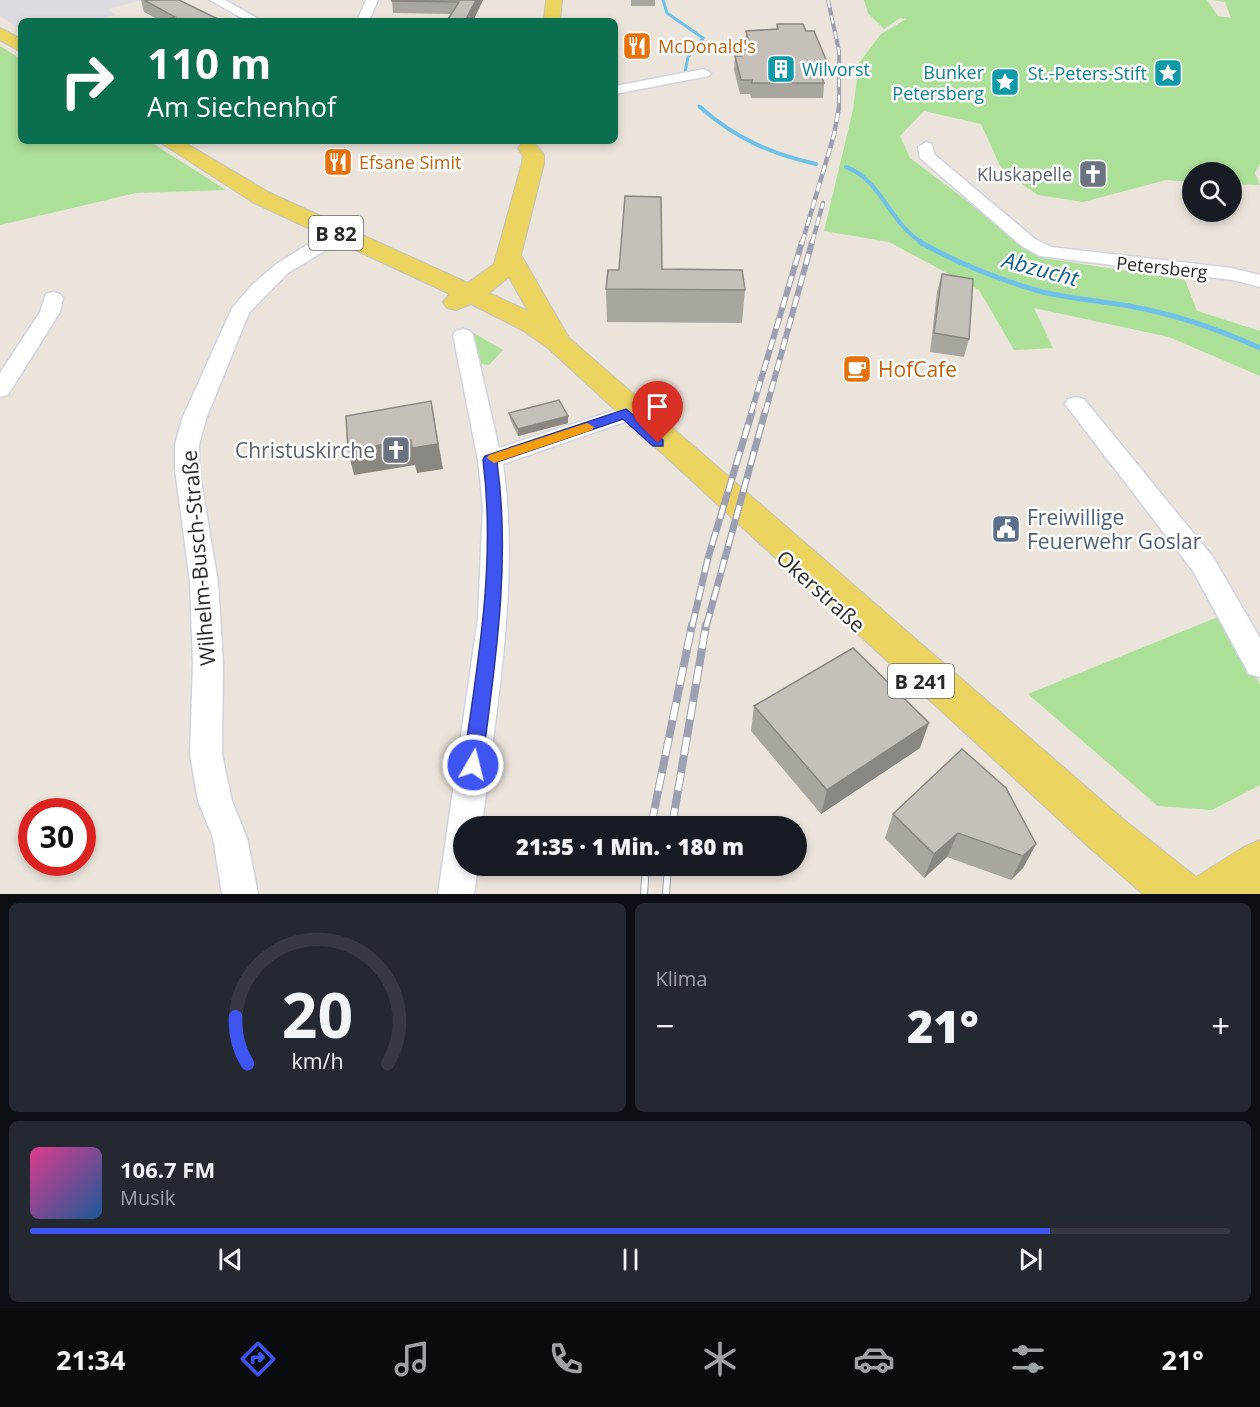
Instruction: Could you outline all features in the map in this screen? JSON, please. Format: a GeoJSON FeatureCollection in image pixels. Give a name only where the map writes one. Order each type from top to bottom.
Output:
{"type":"FeatureCollection","features":[{"type":"Feature","properties":{"kind":"main road"},"geometry":{"type":"LineString","coordinates":[[552,18],[554,0]]}},
{"type":"Feature","properties":{"kind":"main road"},"geometry":{"type":"LineString","coordinates":[[0,33],[18,45]]}},
{"type":"Feature","properties":{"kind":"main road","name":"B 82"},"geometry":{"type":"LineString","coordinates":[[167,144],[237,189],[333,238],[534,325],[559,343]]}},
{"type":"Feature","properties":{"kind":"main road","name":"B 82"},"geometry":{"type":"LineString","coordinates":[[173,144],[262,198],[468,298]]}},
{"type":"Feature","properties":{"kind":"main road"},"geometry":{"type":"LineString","coordinates":[[468,298],[506,266],[524,192],[521,170],[528,145]]}},
{"type":"Feature","properties":{"kind":"main road","name":"B 82"},"geometry":{"type":"LineString","coordinates":[[509,255],[559,343]]}},
{"type":"Feature","properties":{"kind":"main road","name":"Okerstraße"},"geometry":{"type":"LineString","coordinates":[[468,298],[506,326],[554,356],[671,448],[1107,834],[1180,894]]}},
{"type":"Feature","properties":{"kind":"main road","name":"Okerstraße"},"geometry":{"type":"LineString","coordinates":[[559,343],[1098,842],[1147,894]]}},
{"type":"Feature","properties":{"kind":"main road"},"geometry":{"type":"LineString","coordinates":[[1212,894],[1260,863]]}},
{"type":"Feature","properties":{"kind":"main road"},"geometry":{"type":"LineString","coordinates":[[1255,894],[1260,891]]}},
{"type":"Feature","properties":{"kind":"street"},"geometry":{"type":"LineString","coordinates":[[216,0],[250,18]]}},
{"type":"Feature","properties":{"kind":"street"},"geometry":{"type":"LineString","coordinates":[[364,18],[372,0]]}},
{"type":"Feature","properties":{"kind":"street"},"geometry":{"type":"LineString","coordinates":[[618,89],[704,73]]}},
{"type":"Feature","properties":{"kind":"street","name":"Petersberg"},"geometry":{"type":"LineString","coordinates":[[926,147],[926,155],[936,164],[1029,243],[1047,252],[1232,274],[1260,281]]}},
{"type":"Feature","properties":{"kind":"street","name":"Wilhelm-Busch-Straße"},"geometry":{"type":"LineString","coordinates":[[240,894],[230,838],[215,801],[206,754],[208,664],[204,582],[187,469],[188,445],[194,419],[239,312],[248,300],[286,265],[301,254],[333,238]]}},
{"type":"Feature","properties":{"kind":"street"},"geometry":{"type":"LineString","coordinates":[[0,390],[50,312],[53,298]]}},
{"type":"Feature","properties":{"kind":"street"},"geometry":{"type":"LineString","coordinates":[[466,816],[492,618],[496,506],[468,298]]}},
{"type":"Feature","properties":{"kind":"street"},"geometry":{"type":"LineString","coordinates":[[1076,404],[1203,564],[1260,665]]}},
{"type":"Feature","properties":{"kind":"street"},"geometry":{"type":"LineString","coordinates":[[490,460],[626,414]]}},
{"type":"Feature","properties":{"kind":"street"},"geometry":{"type":"LineString","coordinates":[[456,894],[458,876]]}},
{"type":"Feature","properties":{"kind":"shaded area"},"geometry":{"type":"Polygon","coordinates":[[[0,0],[143,0],[107,9],[116,15],[103,18],[18,18],[18,28],[0,16],[0,0]]]}},
{"type":"Feature","properties":{"kind":"green space"},"geometry":{"type":"Polygon","coordinates":[[[864,0],[1207,0],[1218,16],[1231,18],[1225,2],[1213,0],[1260,0],[1260,163],[1255,173],[1260,185],[1242,184],[1242,162],[1182,162],[1182,181],[1166,180],[1083,202],[1038,195],[1002,170],[981,124],[924,111],[900,136],[910,158],[1043,258],[1185,280],[1197,311],[1260,331],[1260,376],[1169,337],[1034,308],[1053,348],[1014,350],[979,290],[889,242],[824,231],[853,110],[859,63],[881,34],[906,19],[900,18],[884,29],[868,13],[864,0]]]}},
{"type":"Feature","properties":{"kind":"green space"},"geometry":{"type":"Polygon","coordinates":[[[0,46],[18,57],[18,144],[154,144],[226,190],[136,193],[0,225],[0,46]]]}},
{"type":"Feature","properties":{"kind":"green space"},"geometry":{"type":"Polygon","coordinates":[[[467,329],[503,350],[489,365],[476,363],[467,329]]]}},
{"type":"Feature","properties":{"kind":"green space"},"geometry":{"type":"Polygon","coordinates":[[[1223,615],[1260,685],[1260,785],[1212,810],[1158,806],[1028,694],[1223,615]]]}},
{"type":"Feature","properties":{"kind":"building"},"geometry":{"type":"Polygon","coordinates":[[[144,0],[179,0],[216,18],[171,18],[175,17],[144,0]]]}},
{"type":"Feature","properties":{"kind":"building"},"geometry":{"type":"Polygon","coordinates":[[[476,0],[467,18],[449,18],[459,2],[392,1],[476,0]]]}},
{"type":"Feature","properties":{"kind":"building","name":"Wilvorst"},"geometry":{"type":"Polygon","coordinates":[[[777,24],[803,24],[806,31],[814,31],[827,62],[816,62],[824,83],[752,83],[752,80],[741,80],[735,56],[742,56],[740,50],[751,50],[746,31],[778,29],[777,24]]]}},
{"type":"Feature","properties":{"kind":"building"},"geometry":{"type":"Polygon","coordinates":[[[625,196],[661,197],[662,269],[742,270],[745,290],[606,289],[608,270],[619,270],[625,196]]]}},
{"type":"Feature","properties":{"kind":"building"},"geometry":{"type":"Polygon","coordinates":[[[942,274],[973,279],[969,339],[934,333],[942,274]]]}},
{"type":"Feature","properties":{"kind":"building"},"geometry":{"type":"Polygon","coordinates":[[[559,400],[568,416],[518,429],[509,413],[559,400]]]}},
{"type":"Feature","properties":{"kind":"building"},"geometry":{"type":"Polygon","coordinates":[[[431,401],[438,444],[412,448],[411,440],[348,450],[346,416],[431,401]]]}},
{"type":"Feature","properties":{"kind":"building"},"geometry":{"type":"Polygon","coordinates":[[[853,648],[929,723],[827,790],[754,706],[853,648]]]}},
{"type":"Feature","properties":{"kind":"building"},"geometry":{"type":"Polygon","coordinates":[[[962,749],[1006,788],[1036,844],[1023,856],[958,833],[934,854],[893,814],[962,749]]]}},
{"type":"Feature","properties":{"kind":"waterway","name":"Abzucht"},"geometry":{"type":"LineString","coordinates":[[663,0],[667,13],[703,38],[688,57],[685,72]]}},
{"type":"Feature","properties":{"kind":"waterway","name":"Abzucht"},"geometry":{"type":"LineString","coordinates":[[700,107],[727,128],[754,143],[769,150],[816,164]]}},
{"type":"Feature","properties":{"kind":"waterway","name":"Abzucht"},"geometry":{"type":"LineString","coordinates":[[846,167],[869,182],[902,225],[923,243]]}},
{"type":"Feature","properties":{"kind":"waterway","name":"Abzucht"},"geometry":{"type":"LineString","coordinates":[[920,242],[995,277],[1027,287],[1054,294],[1163,313],[1212,328],[1260,348]]}},
{"type":"Feature","properties":{"kind":"railway"},"geometry":{"type":"LineString","coordinates":[[828,0],[839,51],[839,107]]}},
{"type":"Feature","properties":{"kind":"railway"},"geometry":{"type":"LineString","coordinates":[[802,243],[834,135],[839,107]]}},
{"type":"Feature","properties":{"kind":"railway"},"geometry":{"type":"LineString","coordinates":[[812,243],[823,203]]}},
{"type":"Feature","properties":{"kind":"railway"},"geometry":{"type":"LineString","coordinates":[[751,413],[802,242]]}},
{"type":"Feature","properties":{"kind":"railway"},"geometry":{"type":"LineString","coordinates":[[765,413],[812,242]]}},
{"type":"Feature","properties":{"kind":"railway"},"geometry":{"type":"LineString","coordinates":[[692,627],[708,558],[752,412]]}},
{"type":"Feature","properties":{"kind":"railway"},"geometry":{"type":"LineString","coordinates":[[706,627],[765,412]]}},
{"type":"Feature","properties":{"kind":"railway"},"geometry":{"type":"LineString","coordinates":[[653,816],[692,625]]}},
{"type":"Feature","properties":{"kind":"railway"},"geometry":{"type":"LineString","coordinates":[[674,816],[706,625]]}},
{"type":"Feature","properties":{"kind":"railway"},"geometry":{"type":"LineString","coordinates":[[644,894],[645,876]]}},
{"type":"Feature","properties":{"kind":"railway"},"geometry":{"type":"LineString","coordinates":[[666,894],[667,876]]}},
{"type":"Feature","properties":{"kind":"slow traffic"},"geometry":{"type":"LineString","coordinates":[[494,458],[587,427]]}},
{"type":"Feature","properties":{"kind":"place","name":"McDonald's"},"geometry":{"type":"Point","coordinates":[637,46]}},
{"type":"Feature","properties":{"kind":"place","name":"Wilvorst"},"geometry":{"type":"Point","coordinates":[781,69]}},
{"type":"Feature","properties":{"kind":"place","name":"St.-Peters-Stift"},"geometry":{"type":"Point","coordinates":[1168,73]}},
{"type":"Feature","properties":{"kind":"place","name":"Bunker Petersberg"},"geometry":{"type":"Point","coordinates":[1005,82]}},
{"type":"Feature","properties":{"kind":"place","name":"Efsane Simit"},"geometry":{"type":"Point","coordinates":[338,162]}},
{"type":"Feature","properties":{"kind":"place","name":"Kluskapelle"},"geometry":{"type":"Point","coordinates":[1093,174]}},
{"type":"Feature","properties":{"kind":"place","name":"HofCafe"},"geometry":{"type":"Point","coordinates":[857,369]}},
{"type":"Feature","properties":{"kind":"place","name":"Christuskirche"},"geometry":{"type":"Point","coordinates":[396,450]}},
{"type":"Feature","properties":{"kind":"place","name":"Freiwillige Feuerwehr Goslar"},"geometry":{"type":"Point","coordinates":[1006,529]}},
{"type":"Feature","properties":{"kind":"route"},"geometry":{"type":"LineString","coordinates":[[473,765],[492,618],[496,506],[490,460],[626,414],[658,443]]}}]}
